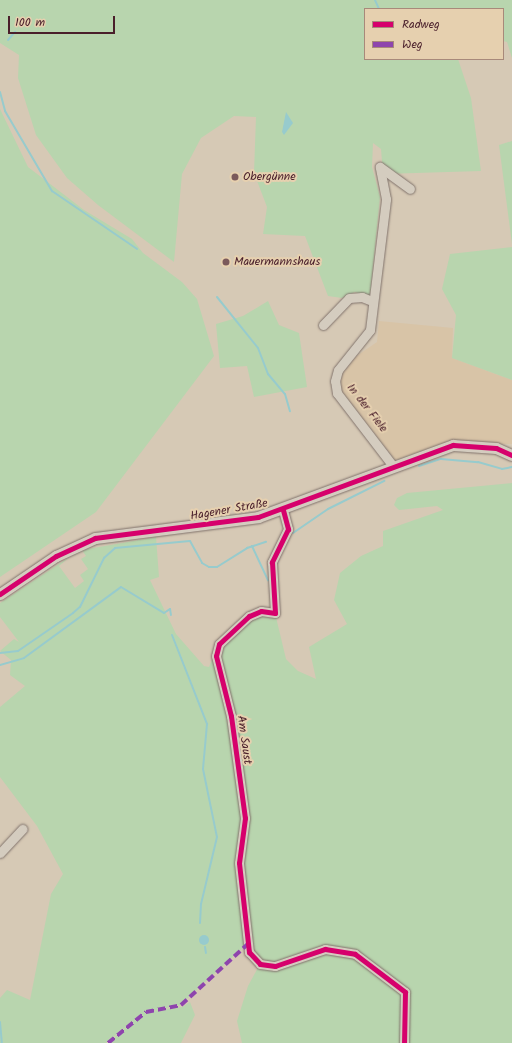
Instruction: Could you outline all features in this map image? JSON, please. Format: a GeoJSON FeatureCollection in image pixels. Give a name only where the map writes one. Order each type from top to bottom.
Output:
{"type":"FeatureCollection","features":[{"type":"Feature","properties":{"kind":"main road","name":"Hagener Straße"},"geometry":{"type":"LineString","coordinates":[[0,594],[56,556],[95,538],[224,523],[283,510],[393,466],[453,445],[481,446],[512,455]]}},
{"type":"Feature","properties":{"kind":"street","name":"In der Fiele"},"geometry":{"type":"LineString","coordinates":[[393,466],[336,393],[338,370],[370,330],[372,301],[386,199],[380,167],[410,189]]}},
{"type":"Feature","properties":{"kind":"street"},"geometry":{"type":"LineString","coordinates":[[323,325],[349,298],[362,297],[372,301]]}},
{"type":"Feature","properties":{"kind":"street","name":"Am Saust"},"geometry":{"type":"LineString","coordinates":[[283,510],[288,529],[272,562],[275,613],[261,611],[249,616],[219,644],[216,656],[231,716],[245,818],[239,863],[249,952],[260,964],[275,966],[325,949],[340,948],[355,954],[405,992],[404,1043]]}},
{"type":"Feature","properties":{"kind":"street"},"geometry":{"type":"LineString","coordinates":[[0,853],[22,828]]}},
{"type":"Feature","properties":{"kind":"shaded area"},"geometry":{"type":"Polygon","coordinates":[[[379,321],[453,328],[452,358],[512,380],[512,444],[453,444],[395,460],[339,389],[342,366],[377,342],[379,321]]]}},
{"type":"Feature","properties":{"kind":"green space"},"geometry":{"type":"Polygon","coordinates":[[[0,0],[512,0],[512,58],[507,42],[504,41],[504,8],[364,8],[364,60],[458,60],[471,98],[481,171],[383,174],[381,149],[373,143],[372,167],[380,197],[370,297],[355,292],[342,298],[328,296],[305,236],[263,234],[267,207],[254,173],[256,117],[234,116],[201,138],[182,174],[174,262],[98,205],[67,178],[36,135],[18,78],[19,55],[0,43],[0,0]]]}},
{"type":"Feature","properties":{"kind":"green space"},"geometry":{"type":"Polygon","coordinates":[[[0,109],[28,167],[84,210],[132,239],[143,253],[182,282],[197,299],[214,356],[96,512],[0,577],[0,109]]]}},
{"type":"Feature","properties":{"kind":"green space"},"geometry":{"type":"Polygon","coordinates":[[[512,141],[512,244],[499,145],[512,141]]]}},
{"type":"Feature","properties":{"kind":"green space"},"geometry":{"type":"Polygon","coordinates":[[[512,247],[512,380],[452,358],[456,315],[442,289],[450,254],[512,247]]]}},
{"type":"Feature","properties":{"kind":"green space"},"geometry":{"type":"Polygon","coordinates":[[[268,301],[279,325],[299,333],[307,387],[254,397],[247,366],[220,368],[216,324],[243,316],[268,301]]]}},
{"type":"Feature","properties":{"kind":"green space"},"geometry":{"type":"Polygon","coordinates":[[[512,483],[512,1043],[242,1043],[237,1021],[248,986],[260,964],[274,965],[254,957],[242,887],[244,818],[238,863],[248,943],[180,1005],[152,1011],[182,1007],[190,1002],[195,1015],[181,1043],[108,1043],[137,1018],[106,1043],[0,1043],[0,998],[7,990],[30,1000],[51,894],[63,874],[37,826],[0,777],[0,707],[25,686],[10,675],[11,660],[0,651],[14,639],[19,642],[0,617],[0,603],[71,556],[59,566],[75,588],[84,581],[80,575],[88,569],[81,559],[86,556],[82,550],[156,537],[159,577],[150,580],[176,634],[204,666],[209,667],[216,649],[249,616],[275,613],[286,659],[298,671],[316,679],[309,647],[347,624],[334,600],[340,573],[361,556],[383,546],[383,531],[443,510],[437,506],[399,510],[394,505],[397,498],[407,493],[512,483]]]}},
{"type":"Feature","properties":{"kind":"water"},"geometry":{"type":"Polygon","coordinates":[[[286,112],[293,123],[284,135],[282,132],[286,112]]]}},
{"type":"Feature","properties":{"kind":"water"},"geometry":{"type":"Polygon","coordinates":[[[202,935],[206,935],[208,936],[208,944],[202,945],[199,942],[199,938],[202,935]]]}},
{"type":"Feature","properties":{"kind":"waterway"},"geometry":{"type":"LineString","coordinates":[[375,0],[379,8]]}},
{"type":"Feature","properties":{"kind":"waterway"},"geometry":{"type":"LineString","coordinates":[[8,40],[15,32]]}},
{"type":"Feature","properties":{"kind":"waterway"},"geometry":{"type":"LineString","coordinates":[[0,92],[5,111],[52,191],[137,249]]}},
{"type":"Feature","properties":{"kind":"waterway"},"geometry":{"type":"LineString","coordinates":[[217,297],[258,348],[268,374],[285,394],[290,411]]}},
{"type":"Feature","properties":{"kind":"waterway"},"geometry":{"type":"LineString","coordinates":[[419,466],[441,459],[478,462],[502,469],[512,467]]}},
{"type":"Feature","properties":{"kind":"waterway"},"geometry":{"type":"LineString","coordinates":[[293,533],[328,509],[384,481]]}},
{"type":"Feature","properties":{"kind":"waterway"},"geometry":{"type":"LineString","coordinates":[[0,653],[18,651],[80,607],[104,558],[115,548],[190,541],[202,563],[209,567],[217,567],[247,548],[266,542]]}},
{"type":"Feature","properties":{"kind":"waterway"},"geometry":{"type":"LineString","coordinates":[[252,546],[268,581]]}},
{"type":"Feature","properties":{"kind":"waterway"},"geometry":{"type":"LineString","coordinates":[[0,665],[24,658],[121,587],[164,613],[170,609],[171,615]]}},
{"type":"Feature","properties":{"kind":"waterway"},"geometry":{"type":"LineString","coordinates":[[172,635],[207,724],[203,769],[217,837],[201,904],[200,923]]}},
{"type":"Feature","properties":{"kind":"waterway"},"geometry":{"type":"LineString","coordinates":[[205,947],[206,953]]}},
{"type":"Feature","properties":{"kind":"waterway"},"geometry":{"type":"LineString","coordinates":[[0,1022],[2,1043]]}},
{"type":"Feature","properties":{"kind":"marked path"},"geometry":{"type":"LineString","coordinates":[[108,1043],[146,1012],[181,1005],[249,943]]}},
{"type":"Feature","properties":{"kind":"cycle path"},"geometry":{"type":"LineString","coordinates":[[0,594],[56,556],[95,538],[258,517],[453,445],[496,448],[512,455]]}},
{"type":"Feature","properties":{"kind":"cycle path"},"geometry":{"type":"LineString","coordinates":[[283,510],[288,529],[272,562],[275,613],[261,611],[249,616],[219,644],[216,656],[231,716],[245,818],[239,863],[249,952],[260,964],[275,966],[325,949],[355,954],[405,992],[404,1043]]}},
{"type":"Feature","properties":{"kind":"place","name":"Obergünne"},"geometry":{"type":"Point","coordinates":[235,177]}},
{"type":"Feature","properties":{"kind":"place","name":"Mauermannshaus"},"geometry":{"type":"Point","coordinates":[226,262]}}]}
